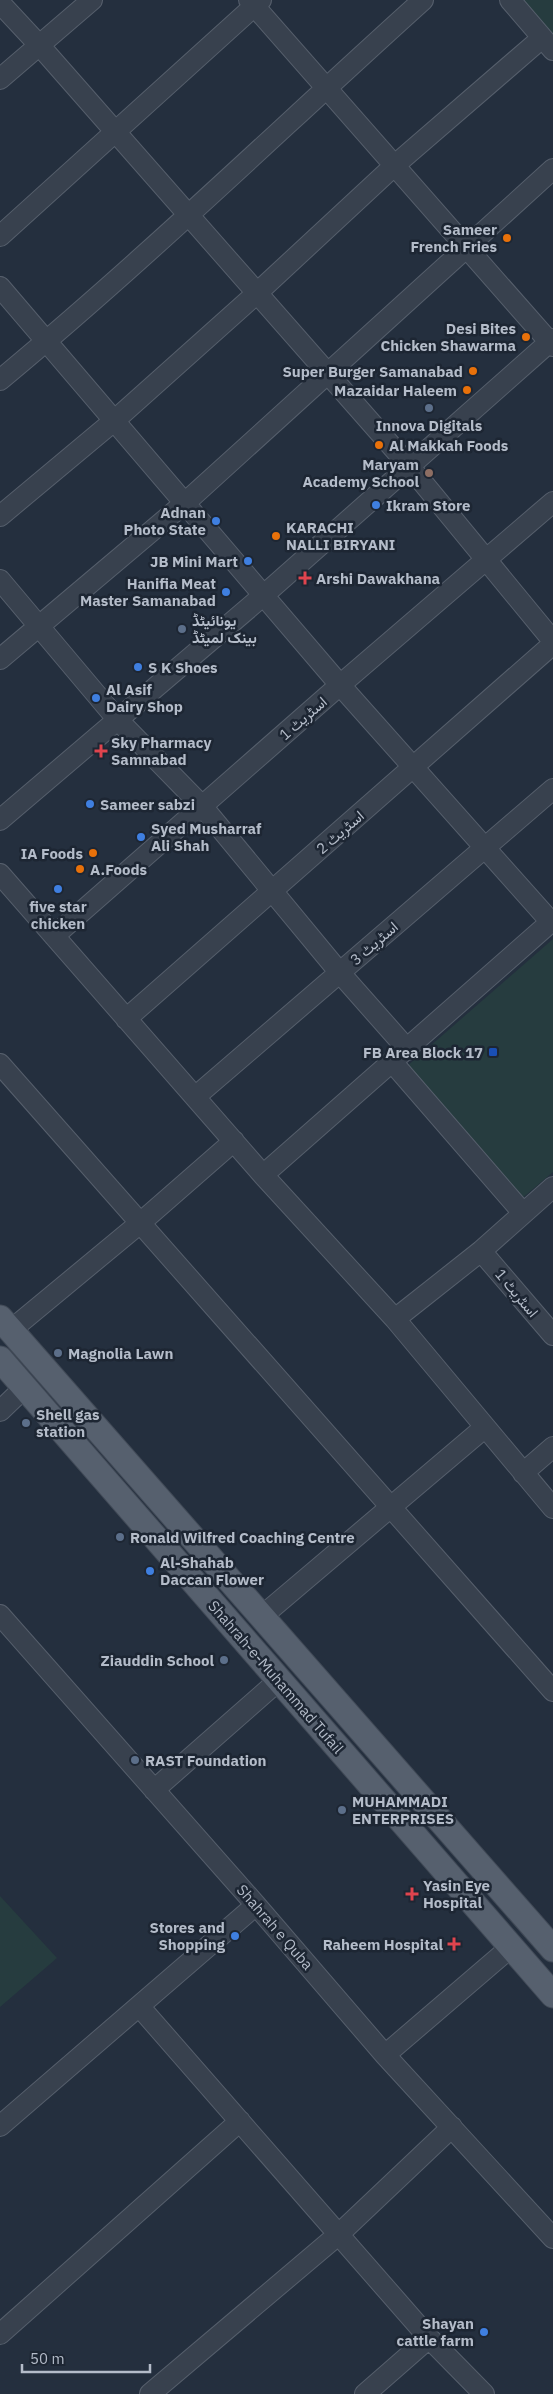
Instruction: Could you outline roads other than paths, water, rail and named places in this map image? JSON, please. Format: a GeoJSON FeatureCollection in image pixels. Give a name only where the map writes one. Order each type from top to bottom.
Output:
{"type":"FeatureCollection","features":[{"type":"Feature","properties":{"kind":"main road","name":"Shahrah-e-Muhammad Tufail"},"geometry":{"type":"LineString","coordinates":[[5,1324],[553,1949]]}},
{"type":"Feature","properties":{"kind":"main road","name":"Shahrah-e-Muhammad Tufail"},"geometry":{"type":"LineString","coordinates":[[0,1359],[553,1995]]}},
{"type":"Feature","properties":{"kind":"street"},"geometry":{"type":"LineString","coordinates":[[0,79],[92,0]]}},
{"type":"Feature","properties":{"kind":"street"},"geometry":{"type":"LineString","coordinates":[[0,380],[48,341],[188,216],[423,0]]}},
{"type":"Feature","properties":{"kind":"street"},"geometry":{"type":"LineString","coordinates":[[0,516],[115,420],[256,294],[394,165],[548,44],[510,0]]}},
{"type":"Feature","properties":{"kind":"street"},"geometry":{"type":"LineString","coordinates":[[0,236],[116,132],[255,2],[326,88],[552,342],[265,594],[0,820]]}},
{"type":"Feature","properties":{"kind":"street"},"geometry":{"type":"LineString","coordinates":[[0,3],[116,132],[256,294],[410,467],[553,642]]}},
{"type":"Feature","properties":{"kind":"street"},"geometry":{"type":"LineString","coordinates":[[0,658],[186,502],[553,169]]}},
{"type":"Feature","properties":{"kind":"street"},"geometry":{"type":"LineString","coordinates":[[0,287],[265,594],[340,685],[552,921],[400,1057],[263,1175]]}},
{"type":"Feature","properties":{"kind":"street","name":"اسٹریٹ 1"},"geometry":{"type":"LineString","coordinates":[[54,936],[340,685],[553,502]]}},
{"type":"Feature","properties":{"kind":"street"},"geometry":{"type":"LineString","coordinates":[[0,580],[117,719],[202,806],[340,973],[400,1057],[522,1213]]}},
{"type":"Feature","properties":{"kind":"street","name":"اسٹریٹ 2"},"geometry":{"type":"LineString","coordinates":[[126,1019],[414,767],[553,642]]}},
{"type":"Feature","properties":{"kind":"street","name":"اسٹریٹ 3"},"geometry":{"type":"LineString","coordinates":[[195,1097],[553,789]]}},
{"type":"Feature","properties":{"kind":"street"},"geometry":{"type":"LineString","coordinates":[[0,874],[263,1175],[395,1320],[553,1508]]}},
{"type":"Feature","properties":{"kind":"street"},"geometry":{"type":"LineString","coordinates":[[0,1064],[139,1224],[391,1505],[553,1691]]}},
{"type":"Feature","properties":{"kind":"street"},"geometry":{"type":"LineString","coordinates":[[5,1324],[139,1224],[234,1141]]}},
{"type":"Feature","properties":{"kind":"street"},"geometry":{"type":"LineString","coordinates":[[395,1320],[553,1187]]}},
{"type":"Feature","properties":{"kind":"street","name":"اسٹریٹ 1"},"geometry":{"type":"LineString","coordinates":[[480,1250],[553,1336]]}},
{"type":"Feature","properties":{"kind":"street"},"geometry":{"type":"LineString","coordinates":[[0,1411],[25,1387]]}},
{"type":"Feature","properties":{"kind":"street"},"geometry":{"type":"LineString","coordinates":[[261,1617],[484,1428]]}},
{"type":"Feature","properties":{"kind":"street"},"geometry":{"type":"LineString","coordinates":[[523,1473],[553,1447]]}},
{"type":"Feature","properties":{"kind":"street","name":"Shahrah e Quba"},"geometry":{"type":"LineString","coordinates":[[0,1615],[256,1905],[385,2055],[553,2238]]}},
{"type":"Feature","properties":{"kind":"street"},"geometry":{"type":"LineString","coordinates":[[154,1790],[278,1681]]}},
{"type":"Feature","properties":{"kind":"street"},"geometry":{"type":"LineString","coordinates":[[0,2126],[256,1905]]}},
{"type":"Feature","properties":{"kind":"street"},"geometry":{"type":"LineString","coordinates":[[385,2055],[512,1946]]}},
{"type":"Feature","properties":{"kind":"street"},"geometry":{"type":"LineString","coordinates":[[139,2006],[429,2338],[484,2394]]}},
{"type":"Feature","properties":{"kind":"street"},"geometry":{"type":"LineString","coordinates":[[0,2334],[240,2121]]}},
{"type":"Feature","properties":{"kind":"street"},"geometry":{"type":"LineString","coordinates":[[150,2394],[339,2234],[452,2127]]}},
{"type":"Feature","properties":{"kind":"street"},"geometry":{"type":"LineString","coordinates":[[365,2394],[429,2338]]}},
{"type":"Feature","properties":{"kind":"place","name":"Sameer French Fries"},"geometry":{"type":"Point","coordinates":[507,238]}},
{"type":"Feature","properties":{"kind":"place","name":"Desi Bites Chicken Shawarma"},"geometry":{"type":"Point","coordinates":[526,337]}},
{"type":"Feature","properties":{"kind":"place","name":"Super Burger Samanabad"},"geometry":{"type":"Point","coordinates":[473,371]}},
{"type":"Feature","properties":{"kind":"place","name":"Mazaidar Haleem"},"geometry":{"type":"Point","coordinates":[467,390]}},
{"type":"Feature","properties":{"kind":"place","name":"Innova Digitals"},"geometry":{"type":"Point","coordinates":[429,408]}},
{"type":"Feature","properties":{"kind":"place","name":"Al Makkah Foods"},"geometry":{"type":"Point","coordinates":[379,445]}},
{"type":"Feature","properties":{"kind":"place","name":"Maryam Academy School"},"geometry":{"type":"Point","coordinates":[429,473]}},
{"type":"Feature","properties":{"kind":"place","name":"Ikram Store"},"geometry":{"type":"Point","coordinates":[376,505]}},
{"type":"Feature","properties":{"kind":"place","name":"Adnan Photo State"},"geometry":{"type":"Point","coordinates":[216,521]}},
{"type":"Feature","properties":{"kind":"place","name":"KARACHI NALLI BIRYANI"},"geometry":{"type":"Point","coordinates":[276,536]}},
{"type":"Feature","properties":{"kind":"place","name":"JB Mini Mart"},"geometry":{"type":"Point","coordinates":[248,561]}},
{"type":"Feature","properties":{"kind":"place","name":"Arshi Dawakhana"},"geometry":{"type":"Point","coordinates":[305,578]}},
{"type":"Feature","properties":{"kind":"place","name":"Hanifia Meat Master Samanabad"},"geometry":{"type":"Point","coordinates":[226,592]}},
{"type":"Feature","properties":{"kind":"place","name":"یونائیٹڈ بینک لمیٹڈ"},"geometry":{"type":"Point","coordinates":[182,629]}},
{"type":"Feature","properties":{"kind":"place","name":"S K Shoes"},"geometry":{"type":"Point","coordinates":[138,667]}},
{"type":"Feature","properties":{"kind":"place","name":"Al Asif Dairy Shop"},"geometry":{"type":"Point","coordinates":[96,698]}},
{"type":"Feature","properties":{"kind":"place","name":"Sky Pharmacy Samnabad"},"geometry":{"type":"Point","coordinates":[101,751]}},
{"type":"Feature","properties":{"kind":"place","name":"Sameer sabzi"},"geometry":{"type":"Point","coordinates":[90,804]}},
{"type":"Feature","properties":{"kind":"place","name":"Syed Musharraf Ali Shah"},"geometry":{"type":"Point","coordinates":[141,837]}},
{"type":"Feature","properties":{"kind":"place","name":"IA Foods"},"geometry":{"type":"Point","coordinates":[93,853]}},
{"type":"Feature","properties":{"kind":"place","name":"A.Foods"},"geometry":{"type":"Point","coordinates":[80,869]}},
{"type":"Feature","properties":{"kind":"place","name":"five star chicken"},"geometry":{"type":"Point","coordinates":[58,889]}},
{"type":"Feature","properties":{"kind":"place","name":"FB Area Block 17"},"geometry":{"type":"Point","coordinates":[493,1052]}},
{"type":"Feature","properties":{"kind":"place","name":"Magnolia Lawn"},"geometry":{"type":"Point","coordinates":[58,1353]}},
{"type":"Feature","properties":{"kind":"place","name":"Shell gas station"},"geometry":{"type":"Point","coordinates":[26,1423]}},
{"type":"Feature","properties":{"kind":"place","name":"Ronald Wilfred Coaching Centre"},"geometry":{"type":"Point","coordinates":[120,1537]}},
{"type":"Feature","properties":{"kind":"place","name":"Al-Shahab Daccan Flower"},"geometry":{"type":"Point","coordinates":[150,1571]}},
{"type":"Feature","properties":{"kind":"place","name":"Ziauddin School"},"geometry":{"type":"Point","coordinates":[224,1660]}},
{"type":"Feature","properties":{"kind":"place","name":"RAST Foundation"},"geometry":{"type":"Point","coordinates":[135,1760]}},
{"type":"Feature","properties":{"kind":"place","name":"MUHAMMADI ENTERPRISES"},"geometry":{"type":"Point","coordinates":[342,1810]}},
{"type":"Feature","properties":{"kind":"place","name":"Yasin Eye Hospital"},"geometry":{"type":"Point","coordinates":[412,1894]}},
{"type":"Feature","properties":{"kind":"place","name":"Stores and Shopping"},"geometry":{"type":"Point","coordinates":[235,1936]}},
{"type":"Feature","properties":{"kind":"place","name":"Raheem Hospital"},"geometry":{"type":"Point","coordinates":[454,1944]}},
{"type":"Feature","properties":{"kind":"place","name":"Shayan cattle farm"},"geometry":{"type":"Point","coordinates":[484,2332]}}]}
